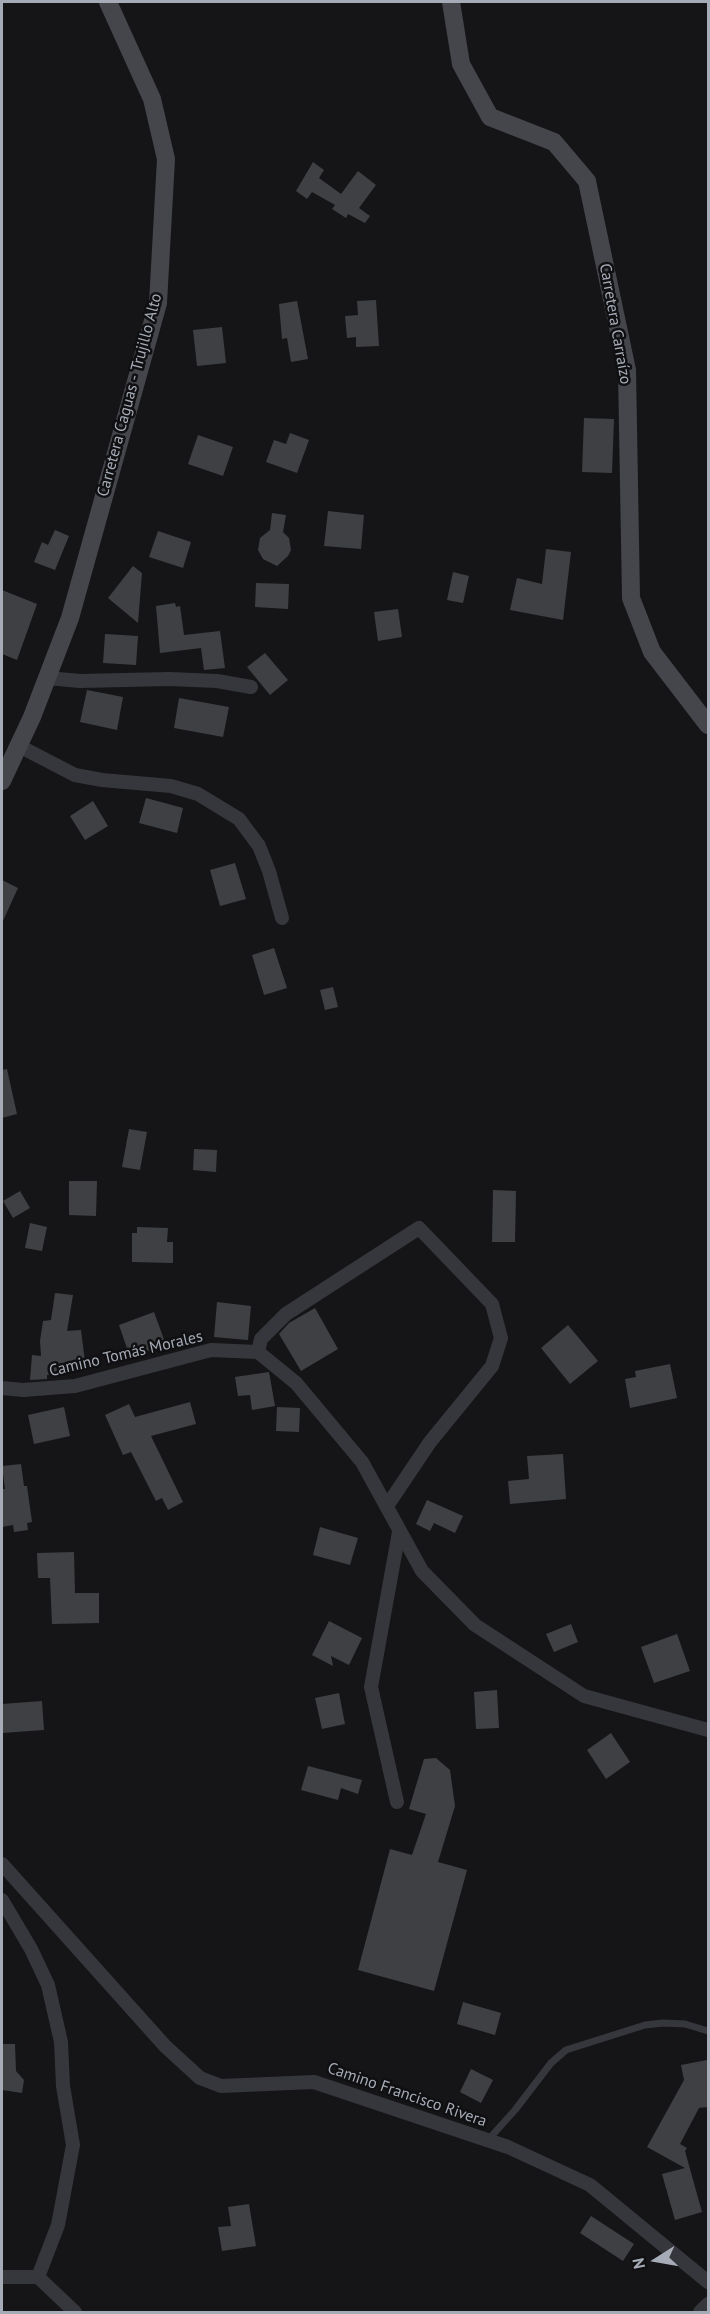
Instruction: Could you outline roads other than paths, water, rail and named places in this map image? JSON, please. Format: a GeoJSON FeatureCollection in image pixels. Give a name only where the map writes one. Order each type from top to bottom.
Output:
{"type":"FeatureCollection","features":[{"type":"Feature","properties":{"kind":"street","name":"Carretera Caguas - Trujillo Alto"},"geometry":{"type":"LineString","coordinates":[[2,781],[32,717],[70,618],[158,303],[166,159],[152,99],[108,2]]}},
{"type":"Feature","properties":{"kind":"street","name":"Carretera Carraízo"},"geometry":{"type":"LineString","coordinates":[[452,2],[461,64],[490,117],[554,141],[587,181],[627,370],[631,598],[652,652],[708,725]]}},
{"type":"Feature","properties":{"kind":"street"},"geometry":{"type":"LineString","coordinates":[[47,678],[80,681],[169,679],[217,681],[251,687]]}},
{"type":"Feature","properties":{"kind":"street"},"geometry":{"type":"LineString","coordinates":[[19,746],[75,775],[102,780],[171,786],[198,794],[239,819],[259,846],[269,871],[282,918]]}},
{"type":"Feature","properties":{"kind":"street"},"geometry":{"type":"LineString","coordinates":[[387,1506],[430,1442],[492,1366],[501,1338],[492,1304],[419,1228],[286,1314],[261,1339],[258,1352],[296,1383],[362,1462],[422,1571],[475,1625],[584,1696],[708,1730]]}},
{"type":"Feature","properties":{"kind":"street","name":"Camino Tomás Morales"},"geometry":{"type":"LineString","coordinates":[[2,1388],[24,1390],[63,1388],[211,1350],[258,1352]]}},
{"type":"Feature","properties":{"kind":"street"},"geometry":{"type":"LineString","coordinates":[[397,1802],[371,1687],[399,1532]]}},
{"type":"Feature","properties":{"kind":"street","name":"Camino Francisco Rivera"},"geometry":{"type":"LineString","coordinates":[[2,1864],[165,2046],[200,2078],[221,2086],[314,2082],[508,2147],[590,2185],[708,2282]]}},
{"type":"Feature","properties":{"kind":"street"},"geometry":{"type":"LineString","coordinates":[[2,1900],[31,1949],[48,1985],[61,2042],[63,2085],[73,2145],[58,2225],[38,2277]]}},
{"type":"Feature","properties":{"kind":"street"},"geometry":{"type":"LineString","coordinates":[[2,2277],[38,2277],[75,2313]]}},
{"type":"Feature","properties":{"kind":"street"},"geometry":{"type":"LineString","coordinates":[[700,2313],[708,2304]]}},
{"type":"Feature","properties":{"kind":"lane"},"geometry":{"type":"LineString","coordinates":[[488,2140],[515,2110],[551,2063],[566,2050],[645,2025],[685,2024],[708,2031]]}}]}
